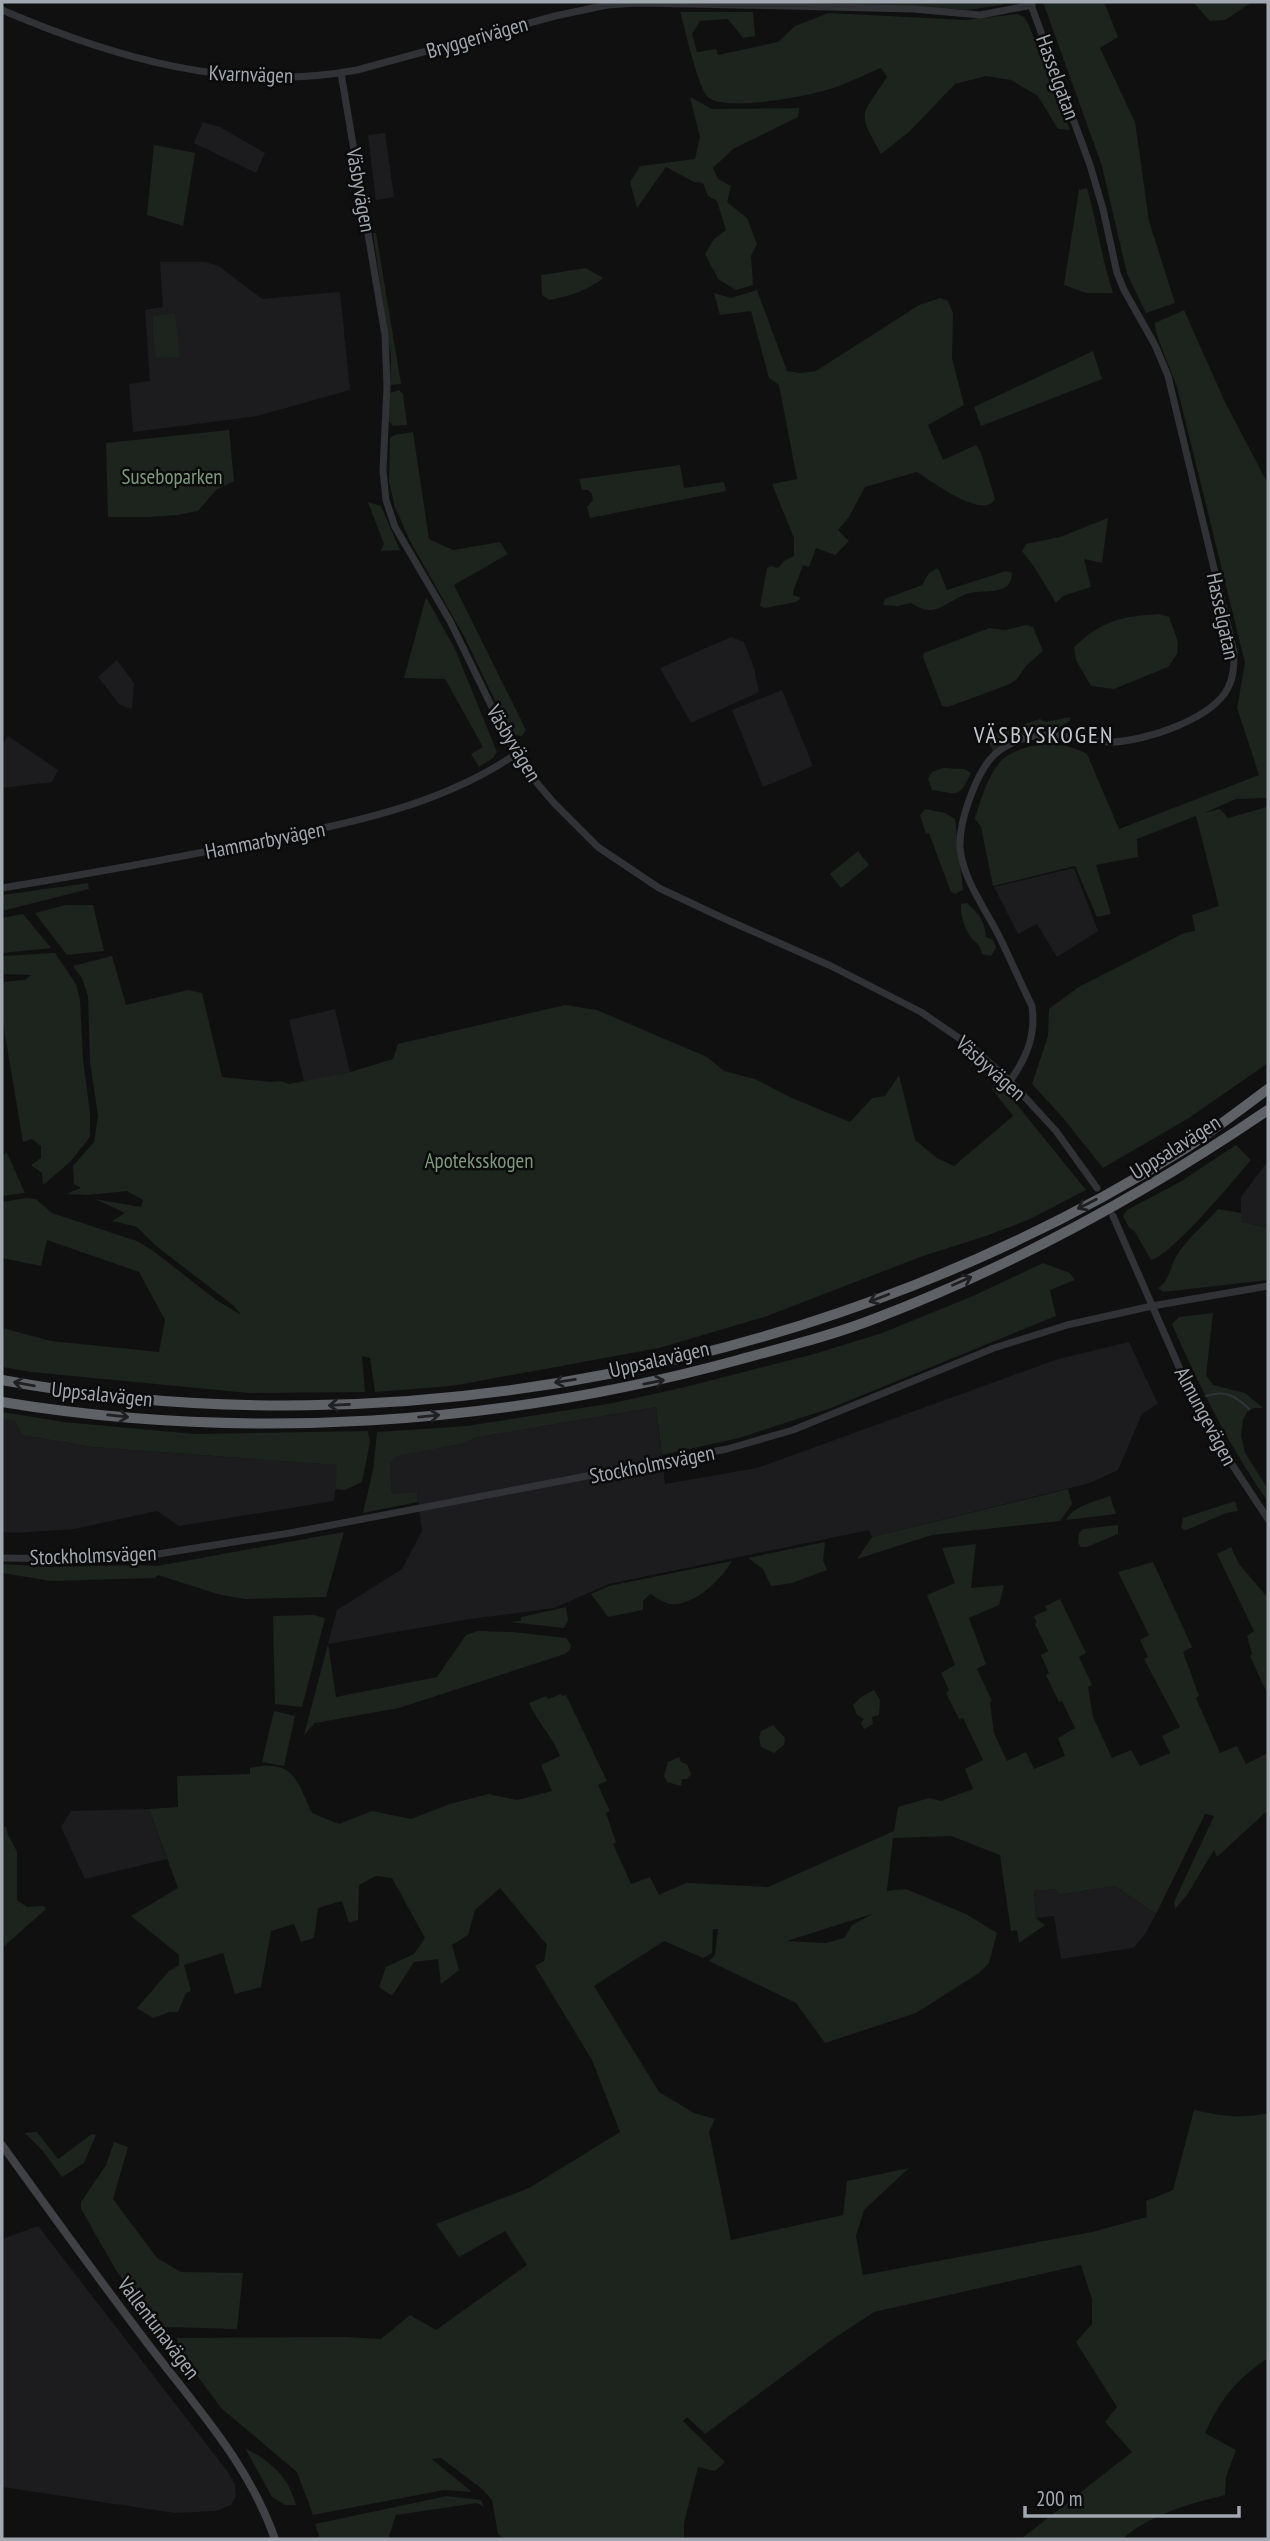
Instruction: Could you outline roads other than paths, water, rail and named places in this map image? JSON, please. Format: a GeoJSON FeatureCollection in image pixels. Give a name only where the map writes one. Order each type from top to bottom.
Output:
{"type":"FeatureCollection","features":[{"type":"Feature","properties":{"kind":"highway","name":"Uppsalavägen"},"geometry":{"type":"LineString","coordinates":[[2,1380],[165,1401],[311,1406],[420,1401],[498,1392],[677,1359],[873,1300],[993,1252],[1127,1183],[1189,1146],[1268,1089]]}},
{"type":"Feature","properties":{"kind":"highway","name":"Uppsalavägen"},"geometry":{"type":"LineString","coordinates":[[2,1402],[141,1418],[214,1423],[320,1423],[421,1417],[500,1407],[590,1394],[676,1377],[773,1351],[878,1318],[1047,1243],[1200,1156],[1268,1110]]}},
{"type":"Feature","properties":{"kind":"main road","name":"Vallentunavägen"},"geometry":{"type":"LineString","coordinates":[[2,2145],[149,2346],[227,2445],[244,2473],[275,2539]]}},
{"type":"Feature","properties":{"kind":"street","name":"Bryggerivägen"},"geometry":{"type":"LineString","coordinates":[[341,73],[555,16],[607,5],[637,3],[809,6],[913,9],[980,15],[1031,3]]}},
{"type":"Feature","properties":{"kind":"street","name":"Hasselgatan"},"geometry":{"type":"LineString","coordinates":[[1010,1081],[1026,1056],[1034,1021],[1032,1006],[966,873],[960,846],[965,809],[981,774],[994,755],[1014,742],[1032,736],[1125,741],[1166,730],[1199,716],[1222,698],[1233,677],[1234,666],[1234,652],[1168,376],[1155,345],[1117,273],[1090,165],[1031,3]]}},
{"type":"Feature","properties":{"kind":"street","name":"Kvarnvägen"},"geometry":{"type":"LineString","coordinates":[[2,10],[48,29],[122,53],[202,73],[238,77],[341,73]]}},
{"type":"Feature","properties":{"kind":"street","name":"Väsbyvägen"},"geometry":{"type":"LineString","coordinates":[[341,73],[385,335],[387,387],[383,480],[386,500],[396,527],[450,621],[525,769],[598,847],[649,881],[725,919],[831,966],[921,1012],[972,1047],[1010,1081],[1056,1131],[1097,1188]]}},
{"type":"Feature","properties":{"kind":"street","name":"Hammarbyvägen"},"geometry":{"type":"LineString","coordinates":[[2,888],[273,839],[409,807],[470,782],[516,754]]}},
{"type":"Feature","properties":{"kind":"street"},"geometry":{"type":"LineString","coordinates":[[1112,1216],[1126,1242],[1152,1306]]}},
{"type":"Feature","properties":{"kind":"street","name":"Stockholmsvägen"},"geometry":{"type":"LineString","coordinates":[[2,1556],[73,1559],[171,1552],[290,1533],[727,1449],[793,1430],[994,1348],[1067,1325],[1152,1306],[1268,1286]]}},
{"type":"Feature","properties":{"kind":"street","name":"Almungevägen"},"geometry":{"type":"LineString","coordinates":[[1152,1306],[1186,1383],[1216,1440],[1268,1520]]}},
{"type":"Feature","properties":{"kind":"waterway"},"geometry":{"type":"LineString","coordinates":[[1206,1396],[1229,1395],[1249,1409]]}},
{"type":"Feature","properties":{"kind":"district","name":"VÄSBYSKOGEN"},"geometry":{"type":"Point","coordinates":[1044,734]}},
{"type":"Feature","properties":{"kind":"park label","name":"Suseboparken"},"geometry":{"type":"Point","coordinates":[172,476]}},
{"type":"Feature","properties":{"kind":"park label","name":"Apoteksskogen"},"geometry":{"type":"Point","coordinates":[479,1160]}}]}
